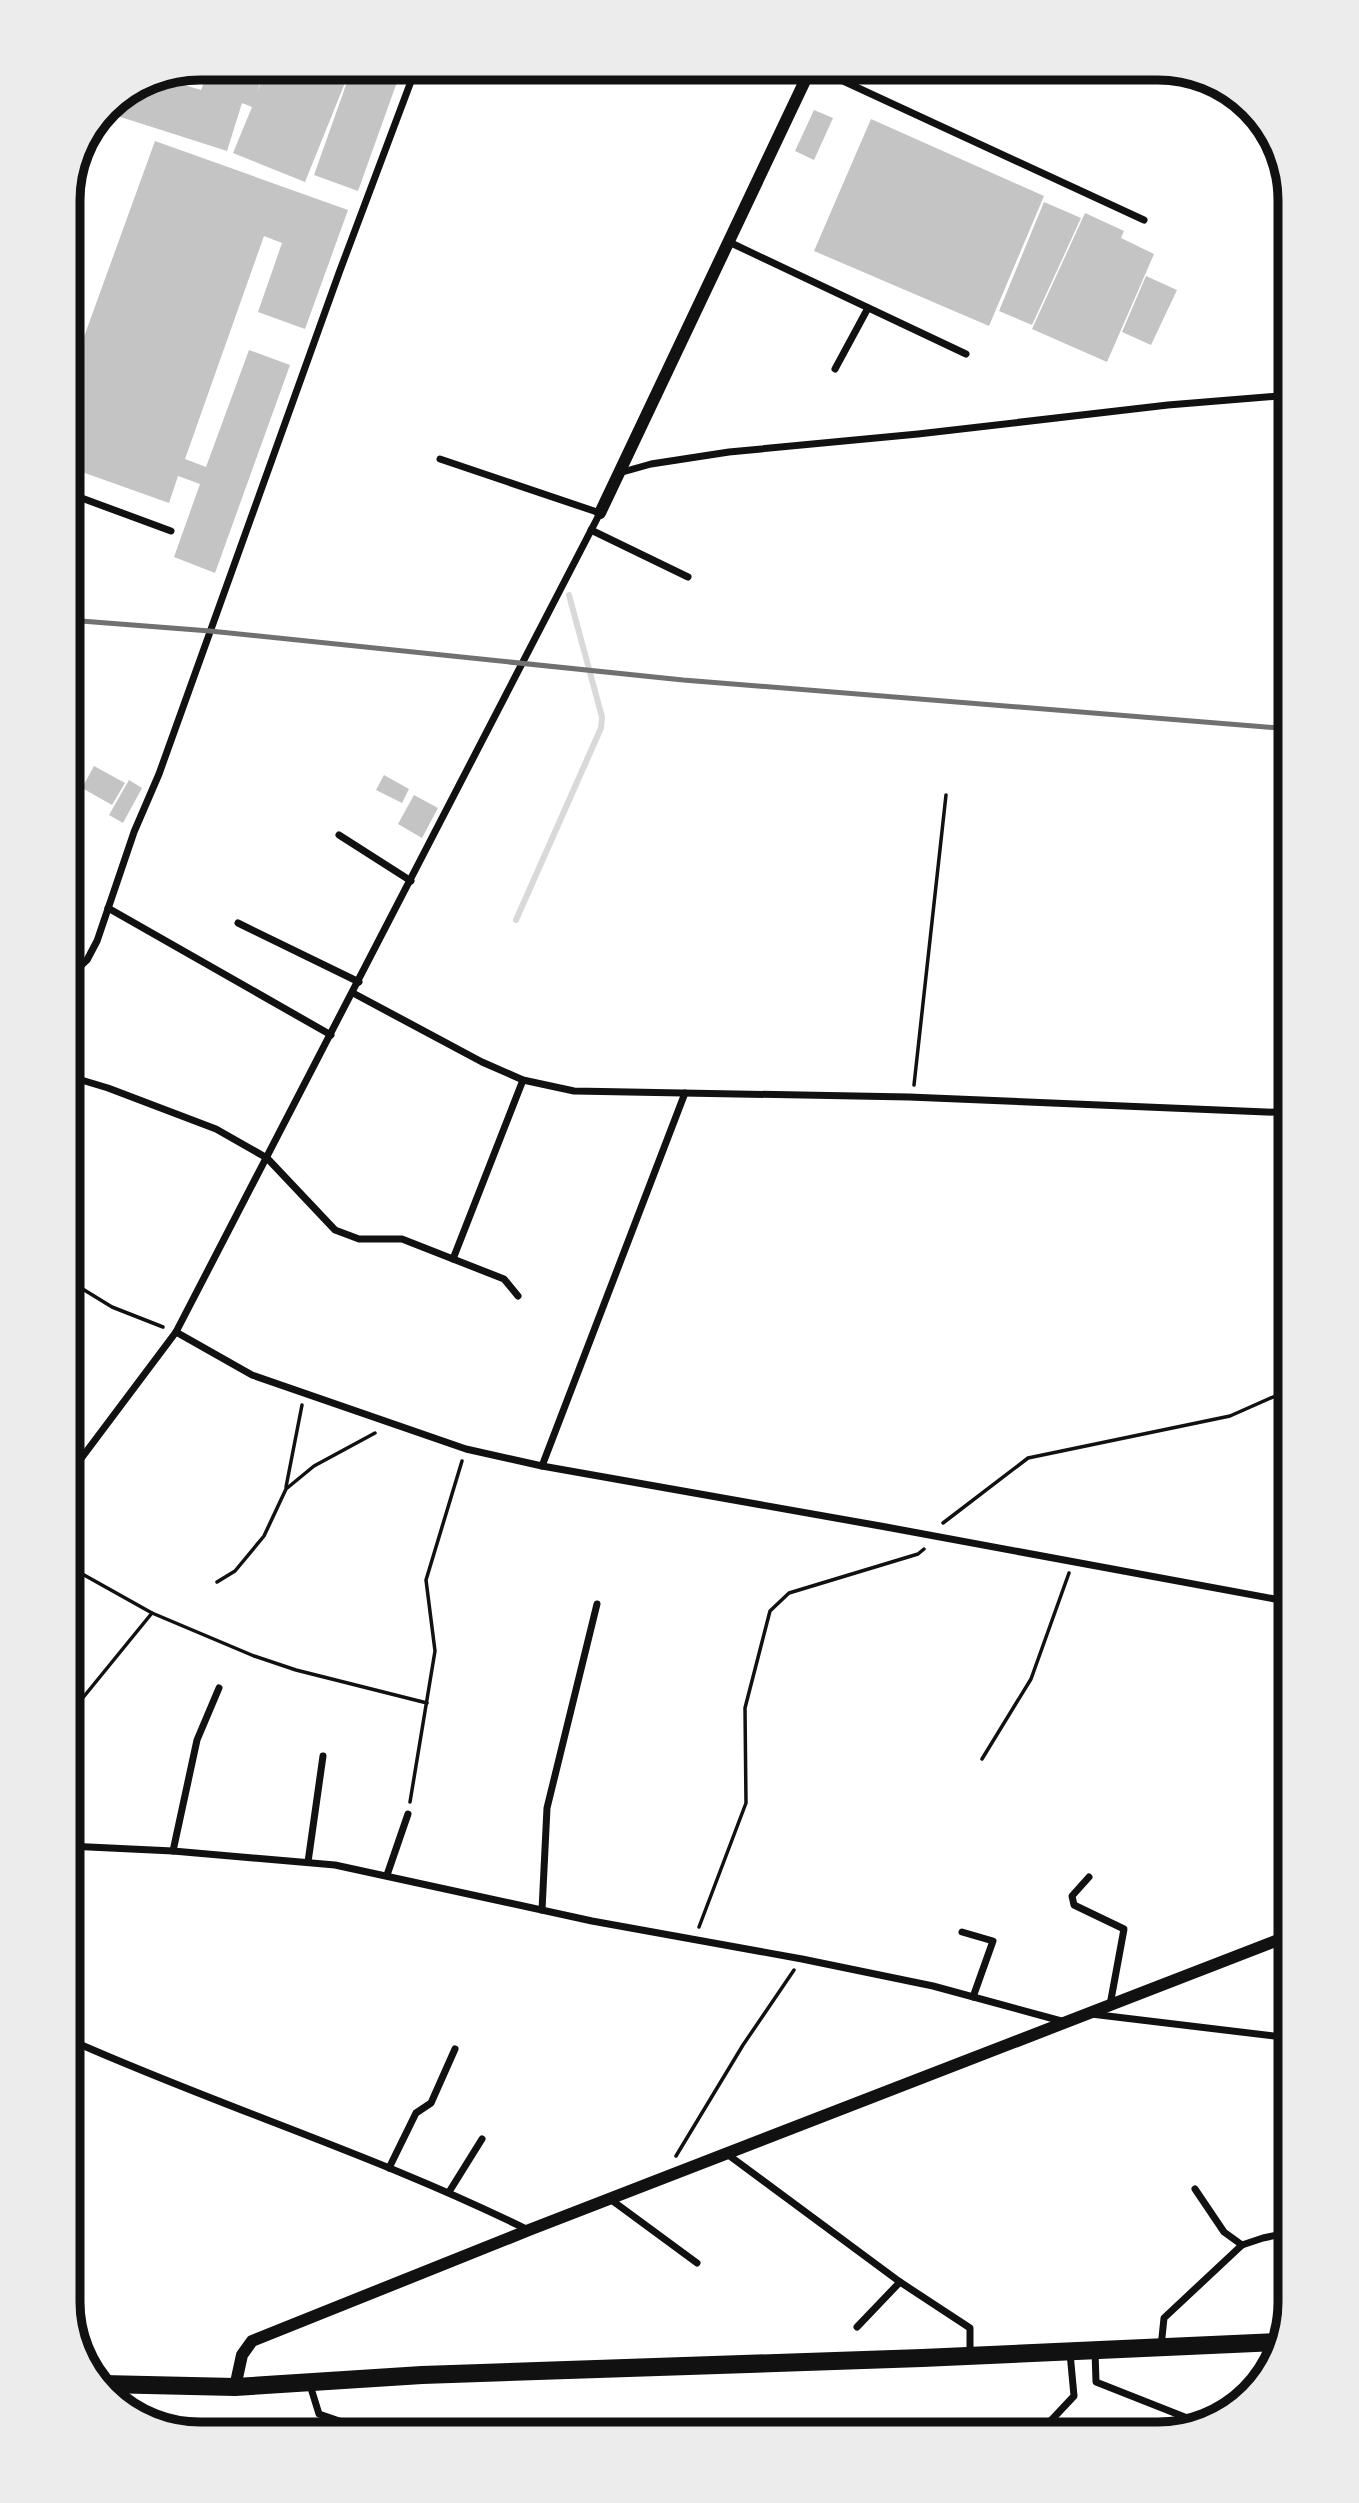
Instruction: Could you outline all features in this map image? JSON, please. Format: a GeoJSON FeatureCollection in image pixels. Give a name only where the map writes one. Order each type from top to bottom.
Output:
{"type":"FeatureCollection","features":[{"type":"Feature","properties":{"kind":"main road"},"geometry":{"type":"LineString","coordinates":[[113,2384],[235,2387],[422,2375],[1271,2342]]}},
{"type":"Feature","properties":{"kind":"street"},"geometry":{"type":"LineString","coordinates":[[81,965],[97,941],[134,832],[164,761],[339,273],[411,80]]}},
{"type":"Feature","properties":{"kind":"street"},"geometry":{"type":"LineString","coordinates":[[80,1459],[176,1332],[600,513],[807,81]]}},
{"type":"Feature","properties":{"kind":"street"},"geometry":{"type":"LineString","coordinates":[[841,81],[1144,220]]}},
{"type":"Feature","properties":{"kind":"street"},"geometry":{"type":"LineString","coordinates":[[729,242],[966,354]]}},
{"type":"Feature","properties":{"kind":"street"},"geometry":{"type":"LineString","coordinates":[[835,369],[868,308]]}},
{"type":"Feature","properties":{"kind":"street"},"geometry":{"type":"LineString","coordinates":[[618,473],[651,464],[729,452],[918,434],[1168,405],[1278,396]]}},
{"type":"Feature","properties":{"kind":"street"},"geometry":{"type":"LineString","coordinates":[[440,459],[600,513]]}},
{"type":"Feature","properties":{"kind":"street"},"geometry":{"type":"LineString","coordinates":[[81,498],[171,531]]}},
{"type":"Feature","properties":{"kind":"street"},"geometry":{"type":"LineString","coordinates":[[591,530],[688,577]]}},
{"type":"Feature","properties":{"kind":"street"},"geometry":{"type":"LineString","coordinates":[[339,835],[411,881]]}},
{"type":"Feature","properties":{"kind":"street"},"geometry":{"type":"LineString","coordinates":[[108,908],[331,1035]]}},
{"type":"Feature","properties":{"kind":"street"},"geometry":{"type":"LineString","coordinates":[[238,923],[359,982]]}},
{"type":"Feature","properties":{"kind":"street"},"geometry":{"type":"LineString","coordinates":[[353,993],[482,1062],[523,1080],[574,1091],[912,1097],[1278,1112]]}},
{"type":"Feature","properties":{"kind":"street"},"geometry":{"type":"LineString","coordinates":[[81,1080],[216,1129],[267,1158],[335,1230],[359,1239],[402,1240],[504,1279],[518,1296]]}},
{"type":"Feature","properties":{"kind":"street"},"geometry":{"type":"LineString","coordinates":[[453,1259],[523,1080]]}},
{"type":"Feature","properties":{"kind":"street"},"geometry":{"type":"LineString","coordinates":[[542,1466],[685,1093]]}},
{"type":"Feature","properties":{"kind":"street"},"geometry":{"type":"LineString","coordinates":[[176,1332],[251,1375],[466,1449],[542,1466],[1278,1600]]}},
{"type":"Feature","properties":{"kind":"street"},"geometry":{"type":"LineString","coordinates":[[542,1910],[547,1808],[597,1604]]}},
{"type":"Feature","properties":{"kind":"street"},"geometry":{"type":"LineString","coordinates":[[173,1851],[197,1740],[219,1688]]}},
{"type":"Feature","properties":{"kind":"street"},"geometry":{"type":"LineString","coordinates":[[308,1862],[323,1756]]}},
{"type":"Feature","properties":{"kind":"street"},"geometry":{"type":"LineString","coordinates":[[387,1875],[408,1814]]}},
{"type":"Feature","properties":{"kind":"street"},"geometry":{"type":"LineString","coordinates":[[80,1847],[173,1851],[335,1865],[542,1910],[933,1986],[1065,2022]]}},
{"type":"Feature","properties":{"kind":"street"},"geometry":{"type":"LineString","coordinates":[[1089,1877],[1072,1896],[1074,1905],[1124,1929],[1110,2006]]}},
{"type":"Feature","properties":{"kind":"street"},"geometry":{"type":"LineString","coordinates":[[962,1932],[993,1941],[973,1997]]}},
{"type":"Feature","properties":{"kind":"street"},"geometry":{"type":"LineString","coordinates":[[235,2387],[242,2356],[252,2341],[662,2178],[1278,1940]]}},
{"type":"Feature","properties":{"kind":"street"},"geometry":{"type":"LineString","coordinates":[[1091,2014],[1278,2036]]}},
{"type":"Feature","properties":{"kind":"street"},"geometry":{"type":"LineString","coordinates":[[80,2044],[449,2192],[529,2230]]}},
{"type":"Feature","properties":{"kind":"street"},"geometry":{"type":"LineString","coordinates":[[389,2168],[416,2113],[431,2103],[455,2049]]}},
{"type":"Feature","properties":{"kind":"street"},"geometry":{"type":"LineString","coordinates":[[449,2192],[482,2139]]}},
{"type":"Feature","properties":{"kind":"street"},"geometry":{"type":"LineString","coordinates":[[726,2154],[900,2282],[970,2328],[970,2356]]}},
{"type":"Feature","properties":{"kind":"street"},"geometry":{"type":"LineString","coordinates":[[1195,2189],[1224,2232],[1242,2245]]}},
{"type":"Feature","properties":{"kind":"street"},"geometry":{"type":"LineString","coordinates":[[610,2199],[697,2263]]}},
{"type":"Feature","properties":{"kind":"street"},"geometry":{"type":"LineString","coordinates":[[1161,2347],[1164,2318],[1242,2245],[1278,2235]]}},
{"type":"Feature","properties":{"kind":"street"},"geometry":{"type":"LineString","coordinates":[[857,2327],[900,2282]]}},
{"type":"Feature","properties":{"kind":"street"},"geometry":{"type":"LineString","coordinates":[[1095,2350],[1096,2382],[1188,2418]]}},
{"type":"Feature","properties":{"kind":"street"},"geometry":{"type":"LineString","coordinates":[[1050,2422],[1074,2396],[1070,2351]]}},
{"type":"Feature","properties":{"kind":"street"},"geometry":{"type":"LineString","coordinates":[[309,2382],[319,2414],[342,2422]]}},
{"type":"Feature","properties":{"kind":"path"},"geometry":{"type":"LineString","coordinates":[[912,1097],[946,795]]}},
{"type":"Feature","properties":{"kind":"path"},"geometry":{"type":"LineString","coordinates":[[80,1288],[112,1307],[176,1332]]}},
{"type":"Feature","properties":{"kind":"path"},"geometry":{"type":"LineString","coordinates":[[217,1582],[235,1571],[264,1536],[286,1489],[304,1394]]}},
{"type":"Feature","properties":{"kind":"path"},"geometry":{"type":"LineString","coordinates":[[928,1534],[1028,1458],[1230,1416],[1278,1395]]}},
{"type":"Feature","properties":{"kind":"path"},"geometry":{"type":"LineString","coordinates":[[286,1489],[314,1466],[392,1424]]}},
{"type":"Feature","properties":{"kind":"path"},"geometry":{"type":"LineString","coordinates":[[408,1814],[435,1651],[426,1580],[466,1449]]}},
{"type":"Feature","properties":{"kind":"path"},"geometry":{"type":"LineString","coordinates":[[695,1940],[746,1803],[745,1708],[770,1611],[789,1593],[918,1555],[939,1536]]}},
{"type":"Feature","properties":{"kind":"path"},"geometry":{"type":"LineString","coordinates":[[982,1759],[1031,1678],[1073,1561]]}},
{"type":"Feature","properties":{"kind":"path"},"geometry":{"type":"LineString","coordinates":[[80,1573],[152,1613],[254,1657],[427,1703]]}},
{"type":"Feature","properties":{"kind":"path"},"geometry":{"type":"LineString","coordinates":[[80,1701],[152,1613]]}},
{"type":"Feature","properties":{"kind":"path"},"geometry":{"type":"LineString","coordinates":[[662,2178],[743,2045],[802,1959]]}},
{"type":"Feature","properties":{"kind":"building"},"geometry":{"type":"Polygon","coordinates":[[[198,80],[261,80],[257,92],[262,80],[346,80],[305,182],[233,153],[252,107],[242,103],[227,151],[116,116],[134,101],[154,90],[178,83],[201,90],[204,82],[198,80]]]}},
{"type":"Feature","properties":{"kind":"building"},"geometry":{"type":"Polygon","coordinates":[[[348,80],[398,80],[358,191],[314,175],[348,80]]]}},
{"type":"Feature","properties":{"kind":"building"},"geometry":{"type":"Polygon","coordinates":[[[814,110],[833,118],[814,160],[795,151],[814,110]]]}},
{"type":"Feature","properties":{"kind":"building"},"geometry":{"type":"Polygon","coordinates":[[[871,119],[1044,196],[989,326],[814,251],[871,119]]]}},
{"type":"Feature","properties":{"kind":"building"},"geometry":{"type":"Polygon","coordinates":[[[155,141],[348,210],[305,329],[258,312],[282,243],[264,236],[185,459],[206,467],[249,350],[290,365],[215,573],[174,557],[200,484],[178,476],[169,503],[81,472],[81,345],[155,141]]]}},
{"type":"Feature","properties":{"kind":"building"},"geometry":{"type":"Polygon","coordinates":[[[1044,202],[1081,218],[1032,325],[999,311],[1044,202]]]}},
{"type":"Feature","properties":{"kind":"building"},"geometry":{"type":"Polygon","coordinates":[[[1085,213],[1124,231],[1121,238],[1154,254],[1107,362],[1032,329],[1085,213]]]}},
{"type":"Feature","properties":{"kind":"building"},"geometry":{"type":"Polygon","coordinates":[[[1146,276],[1177,290],[1151,345],[1122,332],[1146,276]]]}},
{"type":"Feature","properties":{"kind":"building"},"geometry":{"type":"Polygon","coordinates":[[[94,766],[125,783],[112,805],[82,788],[94,766]]]}},
{"type":"Feature","properties":{"kind":"building"},"geometry":{"type":"Polygon","coordinates":[[[384,775],[409,789],[402,803],[376,790],[384,775]]]}},
{"type":"Feature","properties":{"kind":"building"},"geometry":{"type":"Polygon","coordinates":[[[129,780],[142,788],[123,823],[109,815],[129,780]]]}},
{"type":"Feature","properties":{"kind":"building"},"geometry":{"type":"Polygon","coordinates":[[[414,795],[438,808],[422,838],[398,824],[414,795]]]}},
{"type":"Feature","properties":{"kind":"waterway"},"geometry":{"type":"LineString","coordinates":[[516,920],[601,728],[602,717],[569,595]]}},
{"type":"Feature","properties":{"kind":"railway"},"geometry":{"type":"LineString","coordinates":[[81,621],[210,631],[683,680],[1278,728]]}}]}
